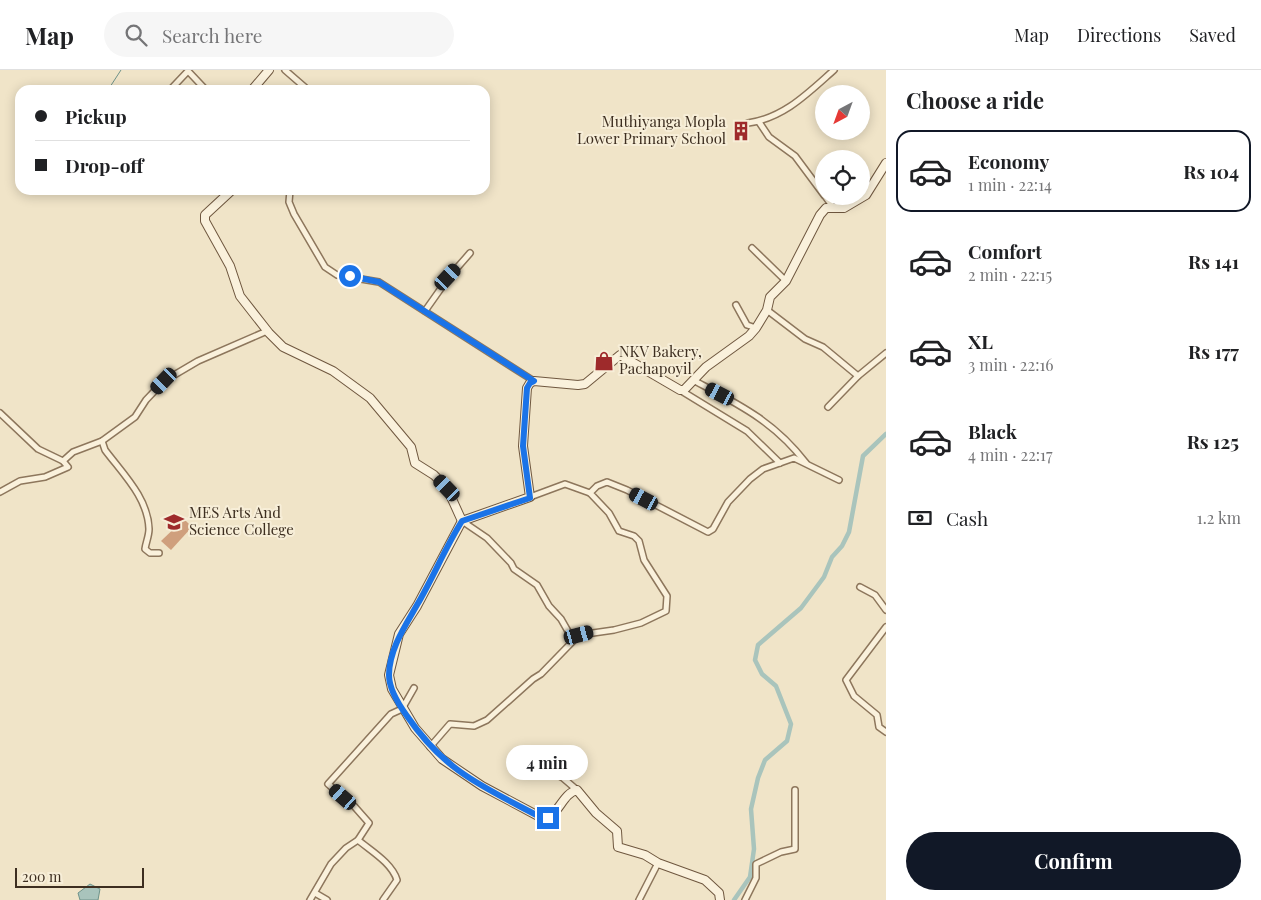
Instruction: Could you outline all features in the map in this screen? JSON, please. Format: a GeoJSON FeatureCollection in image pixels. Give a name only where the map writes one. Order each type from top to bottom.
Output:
{"type":"FeatureCollection","features":[{"type":"Feature","properties":{"kind":"street"},"geometry":{"type":"LineString","coordinates":[[256,85],[269,70]]}},
{"type":"Feature","properties":{"kind":"street"},"geometry":{"type":"LineString","coordinates":[[285,70],[302,85]]}},
{"type":"Feature","properties":{"kind":"street"},"geometry":{"type":"LineString","coordinates":[[748,123],[758,122],[794,106],[834,70]]}},
{"type":"Feature","properties":{"kind":"street"},"geometry":{"type":"LineString","coordinates":[[175,85],[188,71],[191,71],[202,85]]}},
{"type":"Feature","properties":{"kind":"street"},"geometry":{"type":"LineString","coordinates":[[758,122],[769,137],[795,156],[815,184]]}},
{"type":"Feature","properties":{"kind":"street"},"geometry":{"type":"LineString","coordinates":[[680,390],[684,390],[693,380],[756,328],[767,310],[770,297],[786,281],[820,215],[826,208],[849,206],[866,196],[886,163]]}},
{"type":"Feature","properties":{"kind":"street"},"geometry":{"type":"LineString","coordinates":[[227,195],[205,215],[205,221],[230,266],[240,296],[267,331],[283,347],[333,371],[370,398],[411,447],[415,463],[434,475],[447,488],[462,521],[487,538],[512,563],[514,569],[537,586],[549,606],[561,619],[573,640]]}},
{"type":"Feature","properties":{"kind":"street"},"geometry":{"type":"LineString","coordinates":[[290,195],[289,202],[294,214],[325,267],[337,275],[379,282],[534,381],[585,384],[620,355],[747,431],[780,463]]}},
{"type":"Feature","properties":{"kind":"street"},"geometry":{"type":"LineString","coordinates":[[752,248],[786,281]]}},
{"type":"Feature","properties":{"kind":"street"},"geometry":{"type":"LineString","coordinates":[[425,311],[448,277],[470,253]]}},
{"type":"Feature","properties":{"kind":"street"},"geometry":{"type":"LineString","coordinates":[[736,305],[747,326],[756,328]]}},
{"type":"Feature","properties":{"kind":"street"},"geometry":{"type":"LineString","coordinates":[[767,310],[805,339],[823,347],[858,376]]}},
{"type":"Feature","properties":{"kind":"street"},"geometry":{"type":"LineString","coordinates":[[63,461],[73,452],[102,441],[135,417],[146,400],[164,381],[198,361],[267,331]]}},
{"type":"Feature","properties":{"kind":"street"},"geometry":{"type":"LineString","coordinates":[[828,406],[858,376],[886,353]]}},
{"type":"Feature","properties":{"kind":"street"},"geometry":{"type":"LineString","coordinates":[[693,380],[748,409],[789,441],[807,464]]}},
{"type":"Feature","properties":{"kind":"street"},"geometry":{"type":"LineString","coordinates":[[530,498],[523,446],[527,388],[534,381]]}},
{"type":"Feature","properties":{"kind":"street"},"geometry":{"type":"LineString","coordinates":[[0,413],[38,449],[63,461],[68,467],[45,477],[20,482],[0,492]]}},
{"type":"Feature","properties":{"kind":"street"},"geometry":{"type":"LineString","coordinates":[[102,441],[106,450],[140,497],[146,512],[149,530],[145,549],[150,554],[159,553]]}},
{"type":"Feature","properties":{"kind":"street"},"geometry":{"type":"LineString","coordinates":[[590,493],[597,486],[607,482],[627,490],[708,532],[713,529],[728,502],[750,479],[763,469],[794,458],[839,480]]}},
{"type":"Feature","properties":{"kind":"street"},"geometry":{"type":"LineString","coordinates":[[430,747],[450,724],[474,726],[487,720],[533,678],[541,674],[579,635],[614,630],[652,620],[666,611],[668,605],[667,596],[644,560],[639,541],[634,536],[619,531],[609,513],[590,493],[565,484],[462,521],[417,606],[399,634],[389,675],[392,689],[402,709],[430,747],[458,771],[542,818],[548,818],[554,814],[568,796],[577,790]]}},
{"type":"Feature","properties":{"kind":"street"},"geometry":{"type":"LineString","coordinates":[[860,586],[875,595],[886,610]]}},
{"type":"Feature","properties":{"kind":"street"},"geometry":{"type":"LineString","coordinates":[[886,627],[846,680],[854,696],[877,714],[879,728],[886,732]]}},
{"type":"Feature","properties":{"kind":"street"},"geometry":{"type":"LineString","coordinates":[[310,900],[331,864],[346,848],[358,840],[369,823],[354,806],[328,784],[391,714],[402,709],[414,688]]}},
{"type":"Feature","properties":{"kind":"street"},"geometry":{"type":"LineString","coordinates":[[538,765],[563,778],[577,790],[596,812],[616,830],[618,847],[645,855],[658,863],[705,880],[719,892],[720,900]]}},
{"type":"Feature","properties":{"kind":"street"},"geometry":{"type":"LineString","coordinates":[[744,900],[756,878],[756,864],[781,852],[795,849],[796,790]]}},
{"type":"Feature","properties":{"kind":"street"},"geometry":{"type":"LineString","coordinates":[[358,840],[386,863],[395,874],[397,880],[383,900]]}},
{"type":"Feature","properties":{"kind":"street"},"geometry":{"type":"LineString","coordinates":[[639,900],[658,863]]}},
{"type":"Feature","properties":{"kind":"street"},"geometry":{"type":"LineString","coordinates":[[315,892],[327,900]]}},
{"type":"Feature","properties":{"kind":"water"},"geometry":{"type":"Polygon","coordinates":[[[90,884],[100,889],[98,900],[80,900],[78,893],[90,884]]]}},
{"type":"Feature","properties":{"kind":"building","name":"Muthiyanga Mopla Lower Primary School"},"geometry":{"type":"Polygon","coordinates":[[[739,122],[742,128],[744,126],[749,137],[743,141],[733,126],[739,122]]]}},
{"type":"Feature","properties":{"kind":"building","name":"MES Arts And Science College"},"geometry":{"type":"Polygon","coordinates":[[[184,519],[192,527],[171,550],[161,541],[184,519]]]}},
{"type":"Feature","properties":{"kind":"waterway"},"geometry":{"type":"LineString","coordinates":[[111,85],[121,70]]}},
{"type":"Feature","properties":{"kind":"waterway"},"geometry":{"type":"LineString","coordinates":[[734,900],[750,877],[754,849],[751,809],[758,778],[765,760],[787,741],[791,724],[776,686],[762,674],[755,660],[758,645],[801,608],[824,577],[832,557],[842,546],[849,532],[863,456],[886,434]]}},
{"type":"Feature","properties":{"kind":"place","name":"Muthiyanga Mopla Lower Primary School"},"geometry":{"type":"Point","coordinates":[741,131]}},
{"type":"Feature","properties":{"kind":"place","name":"NKV Bakery, Pachapoyil"},"geometry":{"type":"Point","coordinates":[604,361]}},
{"type":"Feature","properties":{"kind":"place","name":"MES Arts And Science College"},"geometry":{"type":"Point","coordinates":[174,522]}},
{"type":"Feature","properties":{"kind":"route"},"geometry":{"type":"LineString","coordinates":[[350,276],[379,282],[534,381],[527,388],[523,446],[530,498],[462,521],[417,606],[399,634],[389,675],[392,689],[402,709],[430,747],[442,759],[482,786],[542,818],[548,818]]}}]}
